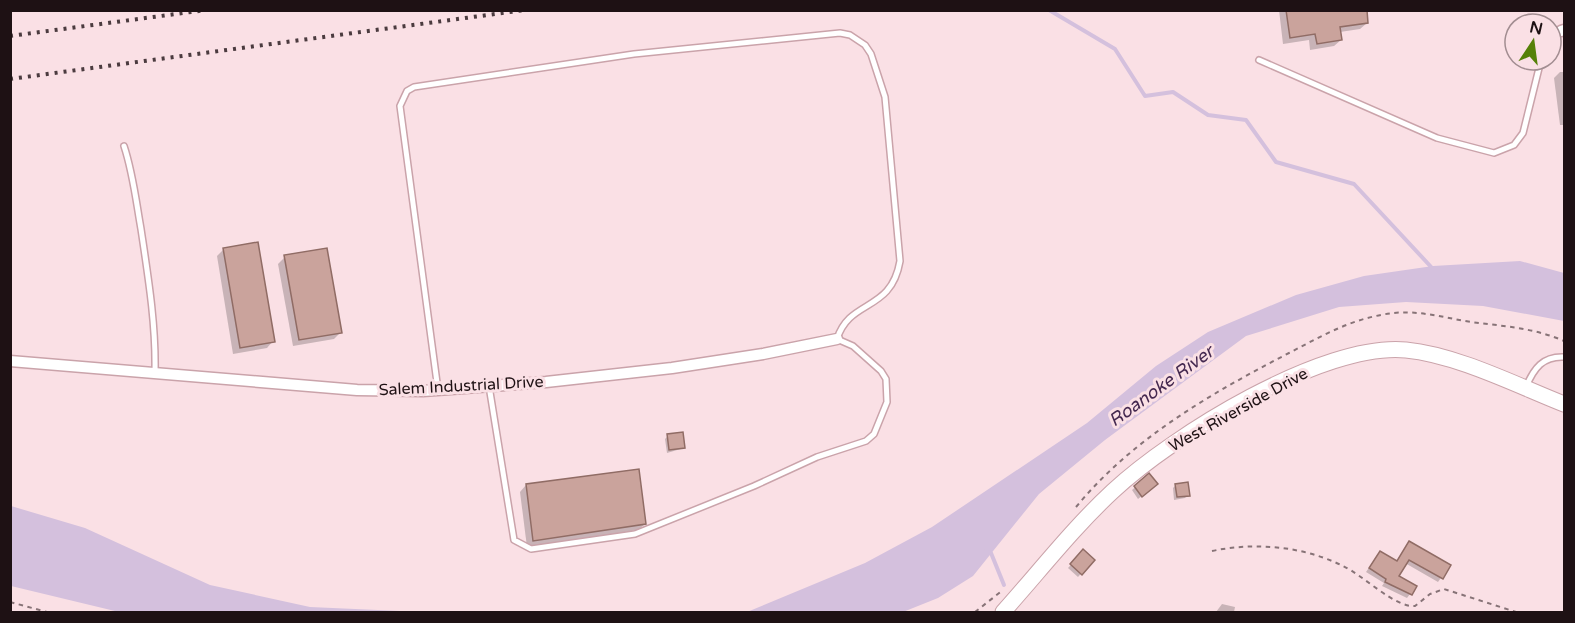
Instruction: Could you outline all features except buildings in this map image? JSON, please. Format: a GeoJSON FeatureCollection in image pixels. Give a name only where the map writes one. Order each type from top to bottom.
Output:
{"type":"FeatureCollection","features":[{"type":"Feature","properties":{"kind":"street","name":"Salem Industrial Drive"},"geometry":{"type":"LineString","coordinates":[[10,361],[357,390],[438,390],[672,368],[763,354],[837,339]]}},
{"type":"Feature","properties":{"kind":"street","name":"West Riverside Drive"},"geometry":{"type":"LineString","coordinates":[[1003,612],[1087,518],[1140,467],[1221,415],[1316,365],[1363,351],[1406,350],[1440,357],[1564,404]]}},
{"type":"Feature","properties":{"kind":"lane"},"geometry":{"type":"LineString","coordinates":[[438,390],[400,106],[402,98],[414,87],[633,54],[840,33],[857,38],[865,45],[885,97],[900,261],[896,279],[886,294],[850,317],[837,339],[853,346],[881,370],[886,379],[887,402],[874,434],[867,441],[817,457],[706,507],[635,534],[531,549],[514,540],[488,386]]}},
{"type":"Feature","properties":{"kind":"lane"},"geometry":{"type":"LineString","coordinates":[[1259,60],[1437,138],[1494,153],[1514,145],[1523,133],[1538,72]]}},
{"type":"Feature","properties":{"kind":"lane"},"geometry":{"type":"LineString","coordinates":[[124,147],[135,190],[146,258],[155,340],[155,372]]}},
{"type":"Feature","properties":{"kind":"lane"},"geometry":{"type":"LineString","coordinates":[[1526,389],[1536,367],[1543,361],[1564,357]]}},
{"type":"Feature","properties":{"kind":"path"},"geometry":{"type":"LineString","coordinates":[[1212,551],[1255,545],[1297,551],[1343,566],[1403,605],[1415,606],[1431,594],[1444,589],[1516,612]]}},
{"type":"Feature","properties":{"kind":"path"},"geometry":{"type":"LineString","coordinates":[[975,612],[1010,583]]}},
{"type":"Feature","properties":{"kind":"path"},"geometry":{"type":"LineString","coordinates":[[10,602],[47,612]]}},
{"type":"Feature","properties":{"kind":"water","name":"Roanoke River"},"geometry":{"type":"Polygon","coordinates":[[[1520,261],[1564,273],[1564,321],[1483,306],[1406,302],[1339,307],[1246,336],[1105,440],[1039,494],[973,576],[938,598],[903,612],[747,612],[865,563],[932,527],[1087,423],[1156,366],[1208,332],[1296,295],[1364,276],[1433,266],[1520,261]]]}},
{"type":"Feature","properties":{"kind":"water"},"geometry":{"type":"Polygon","coordinates":[[[11,506],[85,528],[210,585],[310,607],[423,612],[119,612],[11,586],[11,506]]]}},
{"type":"Feature","properties":{"kind":"waterway"},"geometry":{"type":"LineString","coordinates":[[1049,10],[1115,49],[1145,96],[1173,92],[1208,115],[1246,120],[1276,162],[1354,184],[1433,269]]}},
{"type":"Feature","properties":{"kind":"waterway"},"geometry":{"type":"LineString","coordinates":[[986,551],[991,553],[1004,585]]}},
{"type":"Feature","properties":{"kind":"railway"},"geometry":{"type":"LineString","coordinates":[[10,36],[206,10]]}},
{"type":"Feature","properties":{"kind":"railway"},"geometry":{"type":"LineString","coordinates":[[10,79],[525,10]]}}]}
